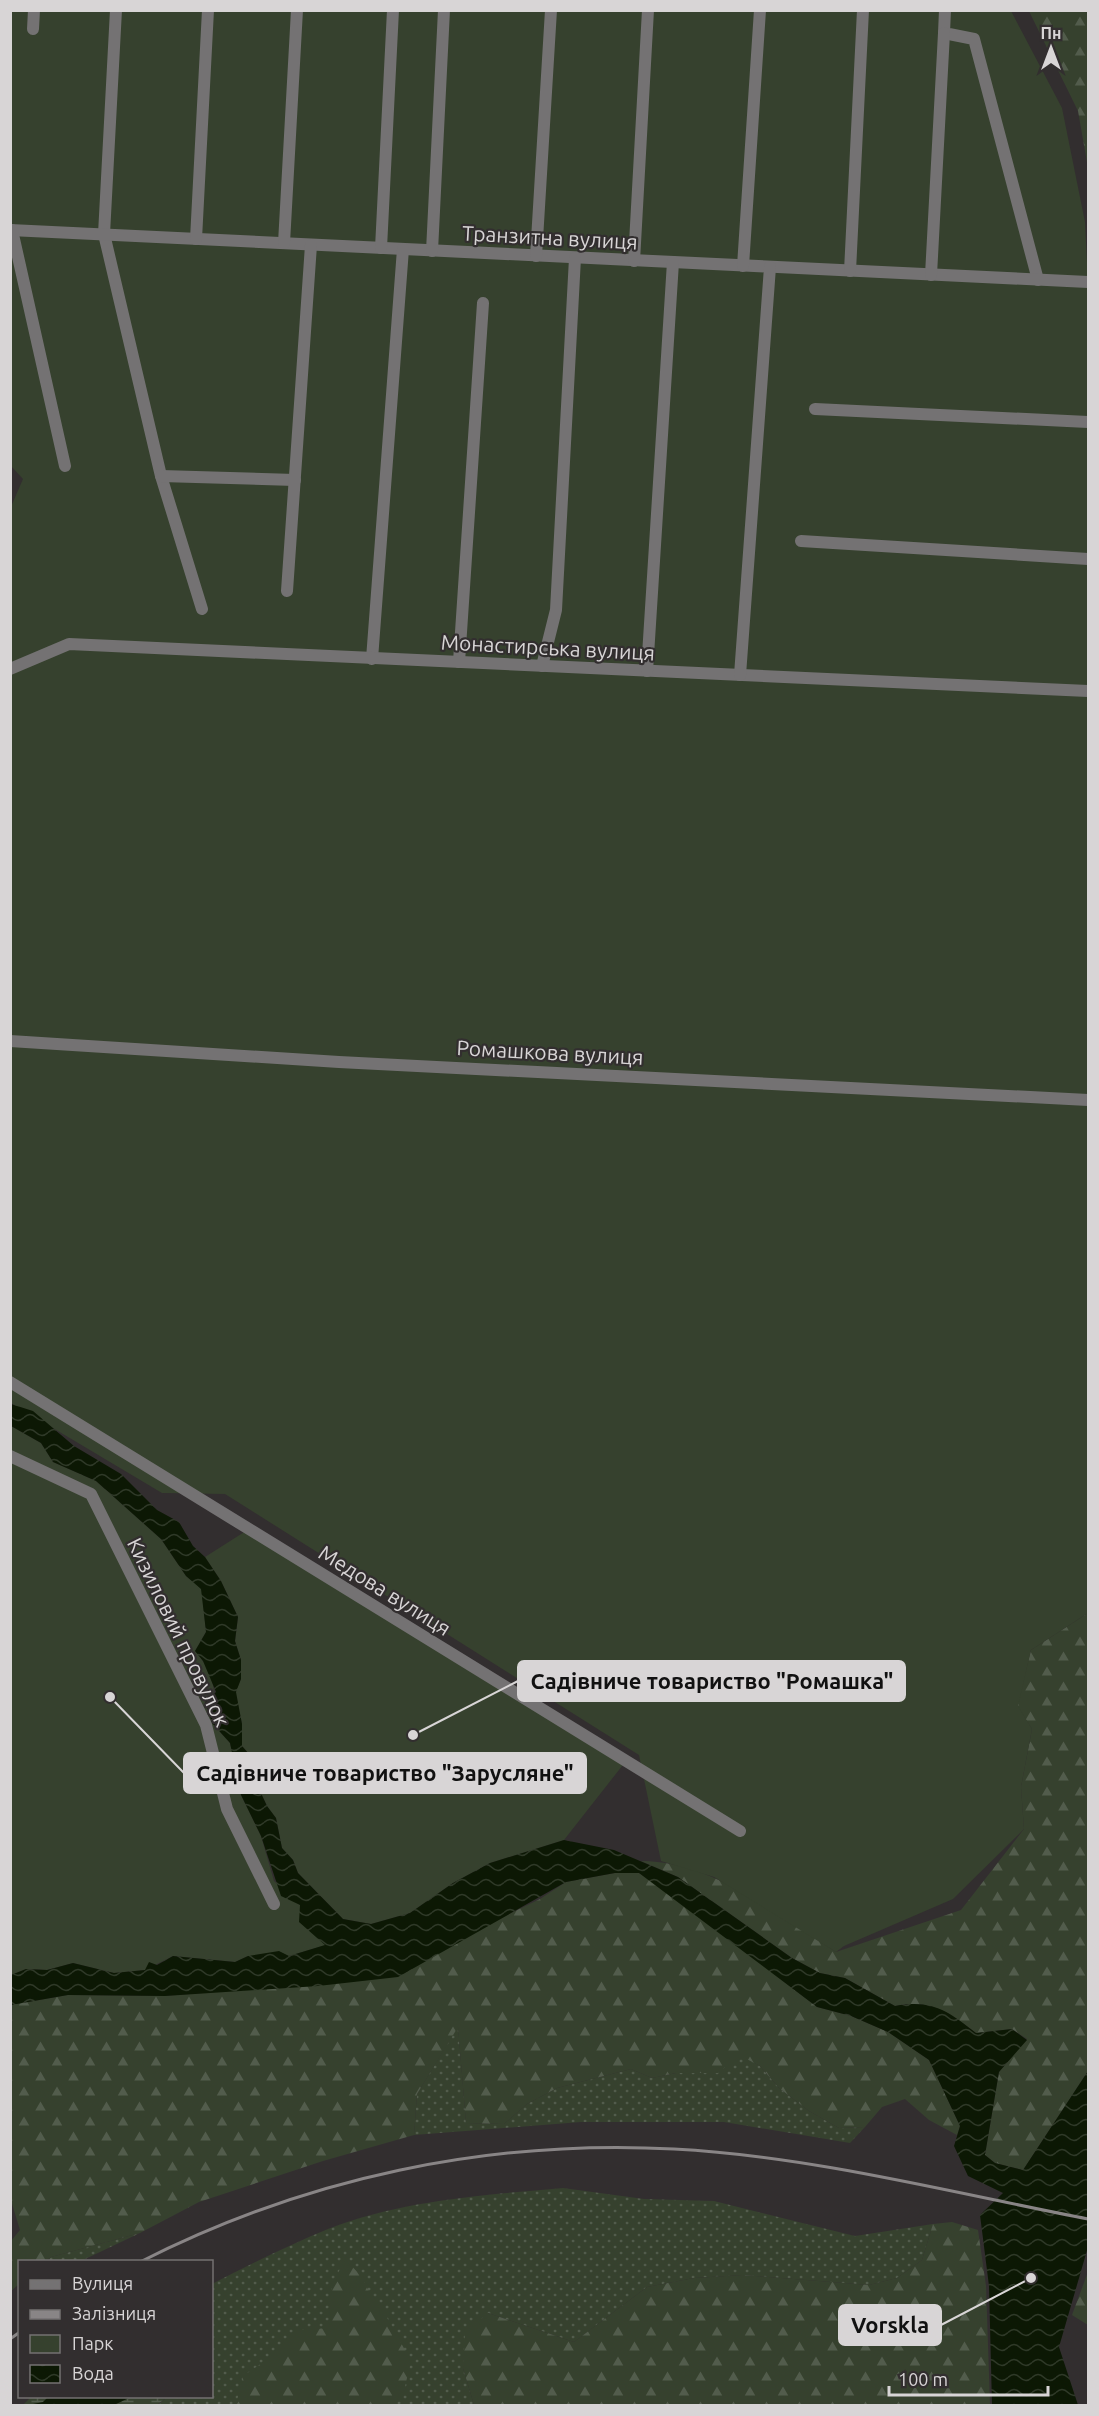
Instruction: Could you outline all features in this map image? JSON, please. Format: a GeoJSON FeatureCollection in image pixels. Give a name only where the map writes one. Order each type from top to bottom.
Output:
{"type":"FeatureCollection","features":[{"type":"Feature","properties":{"kind":"street"},"geometry":{"type":"LineString","coordinates":[[33,29],[34,10]]}},
{"type":"Feature","properties":{"kind":"street"},"geometry":{"type":"LineString","coordinates":[[116,10],[104,234],[160,476],[201,609]]}},
{"type":"Feature","properties":{"kind":"street"},"geometry":{"type":"LineString","coordinates":[[196,239],[208,10]]}},
{"type":"Feature","properties":{"kind":"street"},"geometry":{"type":"LineString","coordinates":[[284,243],[297,10]]}},
{"type":"Feature","properties":{"kind":"street"},"geometry":{"type":"LineString","coordinates":[[381,248],[393,10]]}},
{"type":"Feature","properties":{"kind":"street"},"geometry":{"type":"LineString","coordinates":[[432,251],[444,10]]}},
{"type":"Feature","properties":{"kind":"street"},"geometry":{"type":"LineString","coordinates":[[536,256],[551,10]]}},
{"type":"Feature","properties":{"kind":"street"},"geometry":{"type":"LineString","coordinates":[[634,261],[648,10]]}},
{"type":"Feature","properties":{"kind":"street"},"geometry":{"type":"LineString","coordinates":[[743,266],[760,10]]}},
{"type":"Feature","properties":{"kind":"street"},"geometry":{"type":"LineString","coordinates":[[850,271],[863,10]]}},
{"type":"Feature","properties":{"kind":"street"},"geometry":{"type":"LineString","coordinates":[[931,275],[945,10]]}},
{"type":"Feature","properties":{"kind":"street"},"geometry":{"type":"LineString","coordinates":[[944,33],[974,39],[1038,280]]}},
{"type":"Feature","properties":{"kind":"street"},"geometry":{"type":"LineString","coordinates":[[11,230],[65,466]]}},
{"type":"Feature","properties":{"kind":"street","name":"Транзитна вулиця"},"geometry":{"type":"LineString","coordinates":[[11,230],[1089,282]]}},
{"type":"Feature","properties":{"kind":"street"},"geometry":{"type":"LineString","coordinates":[[287,591],[311,245]]}},
{"type":"Feature","properties":{"kind":"street"},"geometry":{"type":"LineString","coordinates":[[372,658],[403,249]]}},
{"type":"Feature","properties":{"kind":"street"},"geometry":{"type":"LineString","coordinates":[[542,666],[556,610],[575,258]]}},
{"type":"Feature","properties":{"kind":"street"},"geometry":{"type":"LineString","coordinates":[[647,671],[673,262]]}},
{"type":"Feature","properties":{"kind":"street"},"geometry":{"type":"LineString","coordinates":[[740,675],[770,267]]}},
{"type":"Feature","properties":{"kind":"street"},"geometry":{"type":"LineString","coordinates":[[459,662],[483,303]]}},
{"type":"Feature","properties":{"kind":"street"},"geometry":{"type":"LineString","coordinates":[[815,409],[1089,422]]}},
{"type":"Feature","properties":{"kind":"street"},"geometry":{"type":"LineString","coordinates":[[160,476],[295,480]]}},
{"type":"Feature","properties":{"kind":"street"},"geometry":{"type":"LineString","coordinates":[[801,541],[1089,559]]}},
{"type":"Feature","properties":{"kind":"street","name":"Монастирська вулиця"},"geometry":{"type":"LineString","coordinates":[[10,669],[69,644],[1089,691]]}},
{"type":"Feature","properties":{"kind":"street","name":"Ромашкова вулиця"},"geometry":{"type":"LineString","coordinates":[[10,1041],[339,1062],[1089,1100]]}},
{"type":"Feature","properties":{"kind":"street","name":"Медова вулиця"},"geometry":{"type":"LineString","coordinates":[[10,1382],[740,1831]]}},
{"type":"Feature","properties":{"kind":"street","name":"Кизиловий провулок"},"geometry":{"type":"LineString","coordinates":[[10,1456],[91,1494],[206,1725],[227,1809],[274,1904]]}},
{"type":"Feature","properties":{"kind":"green space"},"geometry":{"type":"Polygon","coordinates":[[[11,11],[1011,11],[1062,108],[1085,222],[1088,282],[1088,1613],[1031,1650],[1018,1706],[1032,1729],[1021,1787],[1024,1829],[953,1899],[844,1946],[836,1952],[714,1877],[661,1861],[639,1755],[225,1494],[162,1493],[11,1403],[10,509],[23,479],[10,465],[11,11]]]}},
{"type":"Feature","properties":{"kind":"green space"},"geometry":{"type":"Polygon","coordinates":[[[1029,11],[1088,11],[1088,168],[1078,111],[1029,11]]]}},
{"type":"Feature","properties":{"kind":"green space"},"geometry":{"type":"Polygon","coordinates":[[[11,1426],[41,1443],[53,1462],[96,1481],[161,1539],[186,1576],[202,1589],[206,1632],[195,1651],[207,1668],[213,1684],[212,1723],[230,1743],[241,1795],[261,1836],[274,1881],[300,1905],[326,1945],[289,1956],[248,1956],[235,1962],[173,1956],[145,1970],[114,1973],[73,1963],[47,1970],[26,1969],[11,1975],[11,1426]]]}},
{"type":"Feature","properties":{"kind":"green space"},"geometry":{"type":"Polygon","coordinates":[[[249,1529],[626,1761],[564,1840],[490,1863],[453,1883],[410,1913],[371,1924],[343,1919],[298,1873],[293,1860],[282,1848],[276,1818],[267,1806],[252,1774],[249,1754],[242,1746],[242,1724],[235,1692],[241,1679],[241,1660],[235,1641],[238,1617],[221,1581],[205,1557],[249,1529]]]}},
{"type":"Feature","properties":{"kind":"green space"},"geometry":{"type":"Polygon","coordinates":[[[1088,1613],[1088,2071],[1023,2170],[995,2163],[985,2155],[999,2072],[1027,2039],[1012,2029],[976,2033],[948,2013],[938,2009],[919,2004],[895,2006],[845,1978],[820,1973],[792,1958],[678,1877],[641,1861],[668,1863],[719,1880],[767,1907],[836,1952],[961,1910],[1024,1829],[1021,1787],[1032,1729],[1017,1706],[1031,1650],[1088,1613]]]}},
{"type":"Feature","properties":{"kind":"green space"},"geometry":{"type":"Polygon","coordinates":[[[615,1873],[639,1873],[652,1880],[817,2007],[851,2016],[888,2032],[929,2060],[960,2126],[957,2135],[929,2120],[905,2099],[882,2107],[865,2127],[839,2128],[809,2111],[779,2088],[760,2066],[739,2055],[718,2073],[676,2073],[652,2078],[631,2069],[557,2088],[527,2104],[504,2124],[466,2123],[458,2027],[417,2094],[414,2135],[323,2161],[199,2202],[140,2233],[51,2257],[47,2260],[18,2260],[18,2285],[11,2291],[11,2241],[20,2230],[10,2197],[10,2005],[68,1995],[165,1996],[239,1990],[501,1918],[540,1899],[566,1882],[615,1873]]]}},
{"type":"Feature","properties":{"kind":"green space"},"geometry":{"type":"Polygon","coordinates":[[[458,2026],[466,2123],[504,2124],[527,2104],[557,2088],[631,2069],[652,2078],[676,2073],[718,2072],[739,2054],[760,2066],[779,2088],[809,2111],[839,2128],[865,2127],[850,2143],[724,2122],[581,2122],[414,2135],[417,2094],[458,2026]]]}},
{"type":"Feature","properties":{"kind":"green space"},"geometry":{"type":"Polygon","coordinates":[[[563,2188],[644,2199],[714,2201],[855,2236],[933,2224],[922,2260],[897,2278],[869,2285],[743,2275],[694,2278],[647,2287],[574,2342],[488,2313],[463,2368],[474,2405],[157,2406],[166,2398],[213,2398],[213,2283],[299,2242],[356,2219],[414,2205],[503,2193],[563,2188]]]}},
{"type":"Feature","properties":{"kind":"green space"},"geometry":{"type":"Polygon","coordinates":[[[952,2222],[978,2230],[986,2286],[990,2405],[474,2405],[463,2368],[465,2333],[488,2313],[574,2342],[647,2287],[694,2278],[743,2275],[869,2285],[897,2278],[922,2260],[933,2224],[952,2222]]]}},
{"type":"Feature","properties":{"kind":"green space"},"geometry":{"type":"Polygon","coordinates":[[[140,2233],[83,2260],[48,2260],[51,2257],[140,2233]]]}},
{"type":"Feature","properties":{"kind":"green space"},"geometry":{"type":"Polygon","coordinates":[[[345,2259],[362,2277],[373,2300],[385,2314],[411,2361],[403,2395],[392,2405],[236,2405],[243,2376],[272,2356],[301,2330],[329,2328],[332,2285],[345,2259]]]}},
{"type":"Feature","properties":{"kind":"green space"},"geometry":{"type":"Polygon","coordinates":[[[1088,2272],[1088,2325],[1072,2315],[1088,2272]]]}},
{"type":"Feature","properties":{"kind":"green space"},"geometry":{"type":"Polygon","coordinates":[[[30,2398],[166,2398],[157,2405],[22,2406],[30,2398]]]}},
{"type":"Feature","properties":{"kind":"water"},"geometry":{"type":"Polygon","coordinates":[[[11,1404],[33,1411],[74,1446],[121,1474],[157,1510],[179,1522],[193,1546],[205,1557],[221,1581],[238,1617],[235,1641],[241,1660],[241,1679],[236,1692],[242,1724],[242,1746],[249,1754],[252,1774],[267,1806],[276,1818],[282,1848],[293,1860],[298,1873],[343,1919],[371,1924],[410,1913],[453,1883],[490,1863],[564,1840],[614,1850],[678,1877],[792,1958],[820,1973],[845,1978],[895,2006],[919,2004],[939,2009],[976,2033],[1012,2029],[1027,2040],[999,2072],[985,2155],[995,2163],[1023,2170],[1088,2071],[1088,2247],[1059,2347],[1078,2405],[992,2405],[989,2286],[980,2215],[1003,2193],[968,2176],[954,2146],[960,2126],[929,2060],[888,2032],[851,2016],[817,2007],[639,1873],[615,1873],[566,1882],[398,1977],[318,1986],[165,1996],[68,1995],[11,2005],[11,1975],[26,1969],[47,1970],[73,1963],[114,1973],[145,1970],[149,1962],[157,1965],[173,1956],[235,1962],[248,1956],[279,1951],[289,1956],[325,1945],[299,1922],[300,1905],[281,1896],[261,1836],[241,1795],[230,1743],[212,1723],[205,1702],[216,1692],[203,1661],[195,1651],[206,1632],[201,1589],[186,1576],[161,1539],[96,1481],[53,1462],[41,1443],[11,1426],[11,1404]]]}},
{"type":"Feature","properties":{"kind":"water"},"geometry":{"type":"Polygon","coordinates":[[[47,2398],[129,2398],[114,2405],[28,2405],[43,2402],[47,2398]]]}},
{"type":"Feature","properties":{"kind":"railway"},"geometry":{"type":"LineString","coordinates":[[144,2260],[203,2233],[267,2208],[332,2187],[399,2170],[467,2158],[535,2151],[604,2148],[674,2149],[777,2159],[882,2177],[1088,2219]]}},
{"type":"Feature","properties":{"kind":"railway"},"geometry":{"type":"LineString","coordinates":[[10,2339],[18,2333]]}},
{"type":"Feature","properties":{"kind":"place","name":"Садівниче товариство \"Зарусляне\""},"geometry":{"type":"Point","coordinates":[110,1697]}},
{"type":"Feature","properties":{"kind":"place","name":"Садівниче товариство \"Ромашка\""},"geometry":{"type":"Point","coordinates":[413,1735]}},
{"type":"Feature","properties":{"kind":"place","name":"Vorskla"},"geometry":{"type":"Point","coordinates":[1031,2278]}}]}
